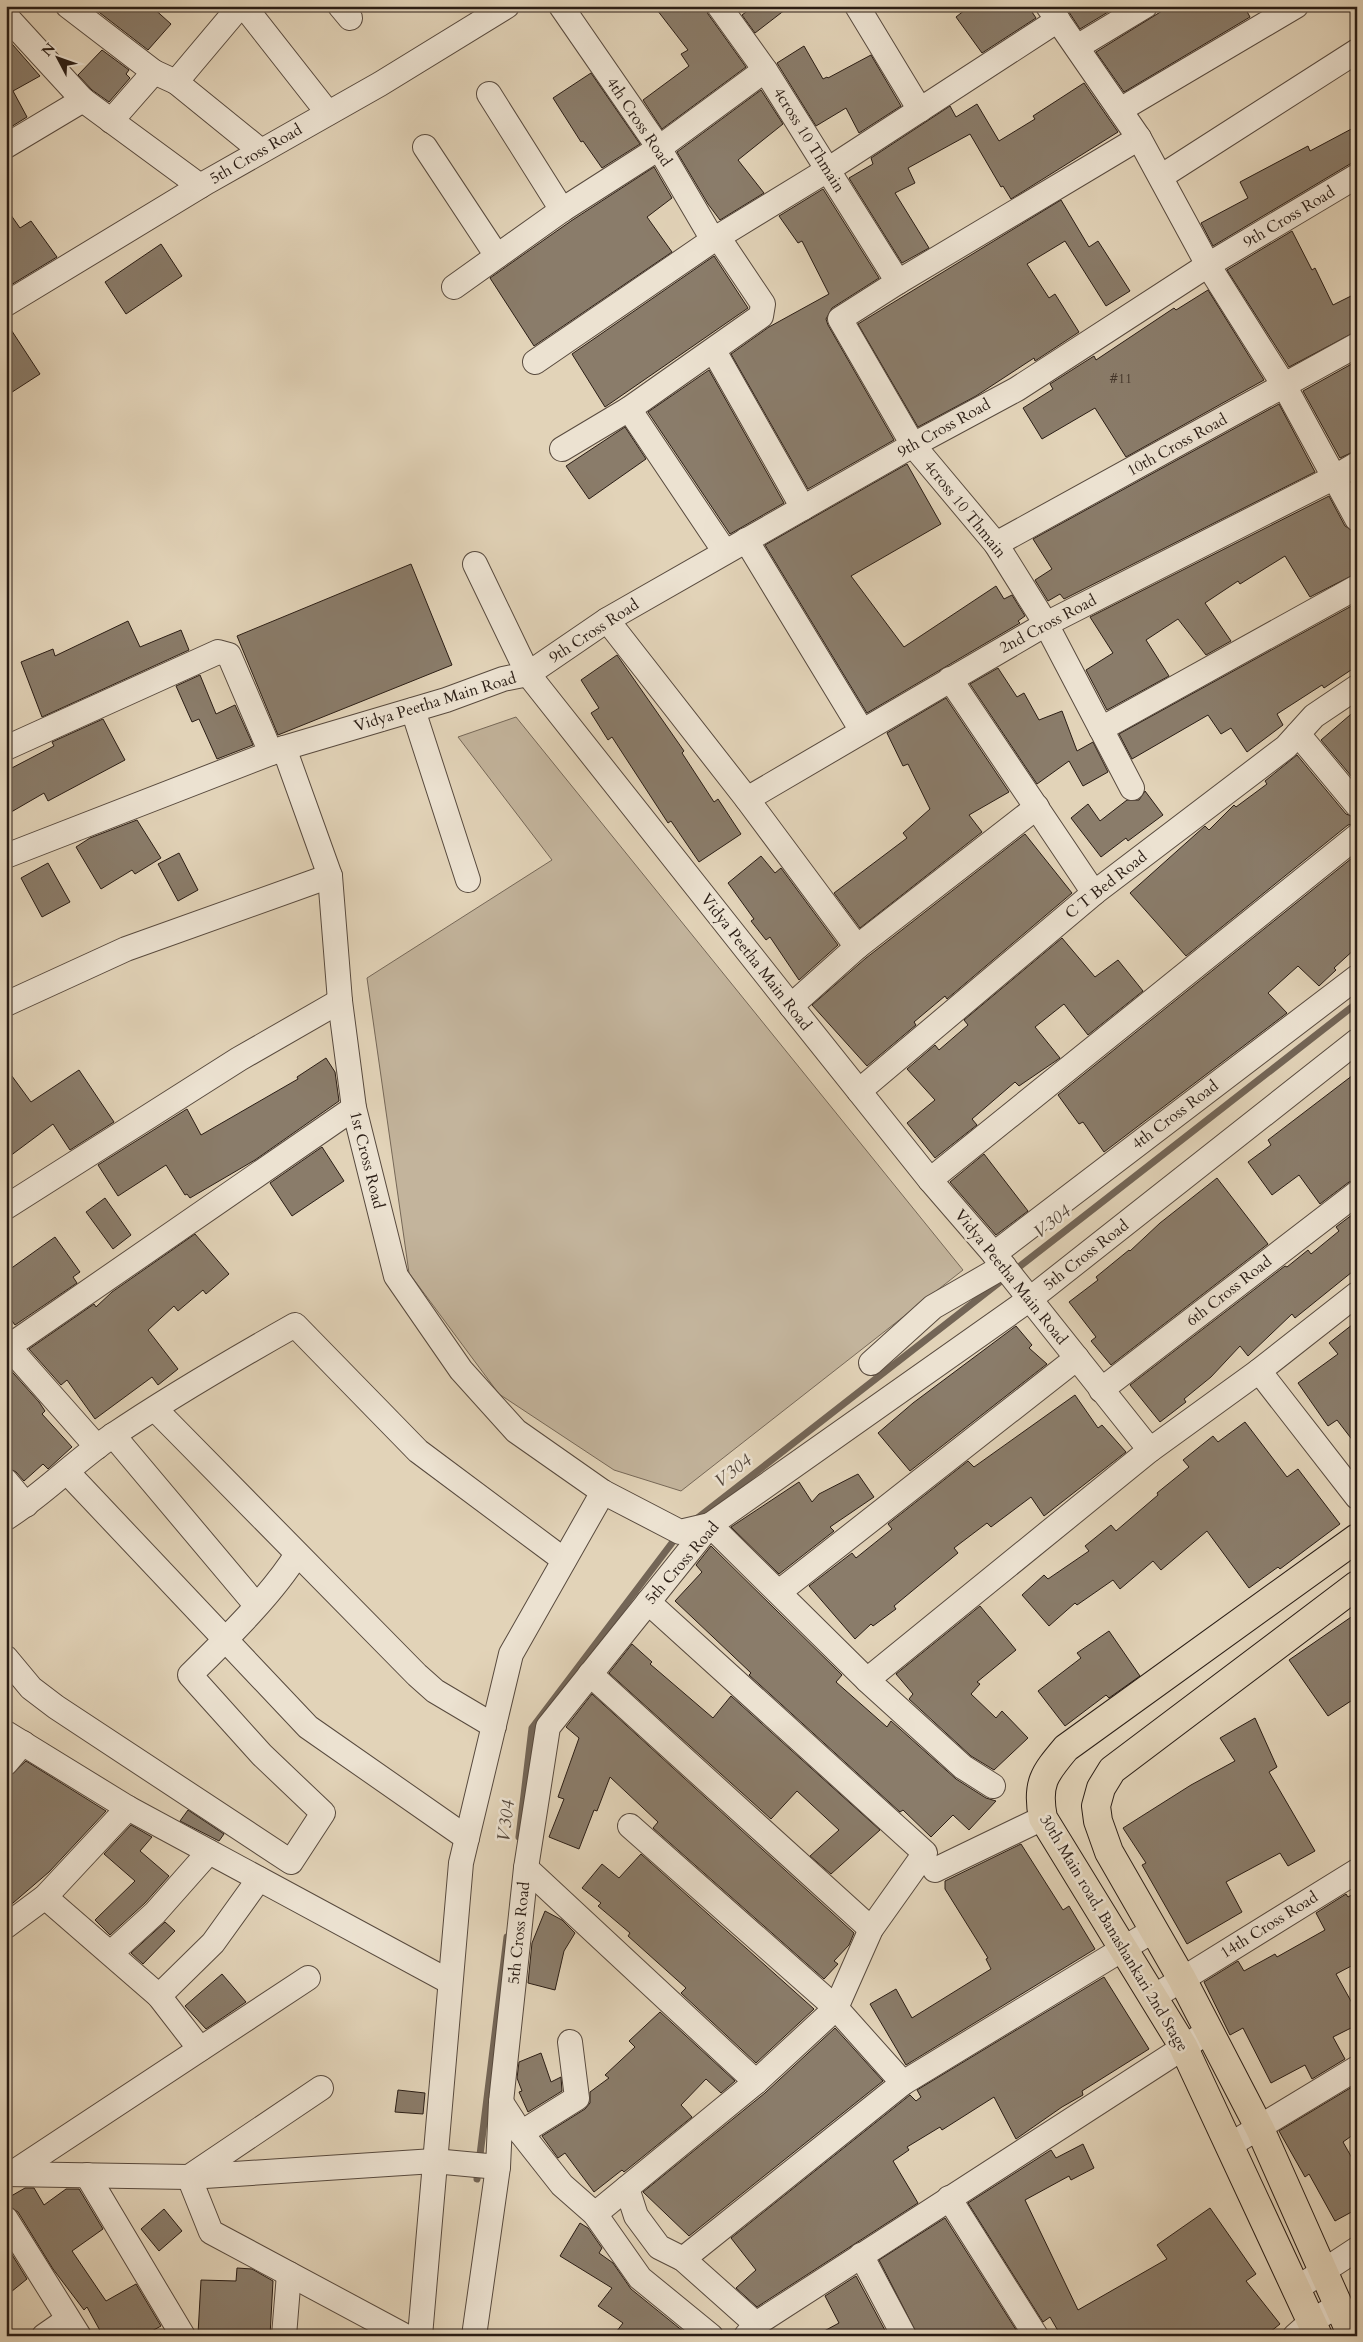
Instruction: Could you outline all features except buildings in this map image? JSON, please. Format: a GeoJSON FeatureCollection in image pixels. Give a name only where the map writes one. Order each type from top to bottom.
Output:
{"type":"FeatureCollection","features":[{"type":"Feature","properties":{"kind":"main road","name":"30th Main road, Banashankari 2nd Stage"},"geometry":{"type":"LineString","coordinates":[[1308,2331],[1296,2289],[1183,2046],[1036,1811],[1045,1773],[1066,1748],[1357,1538]]}},
{"type":"Feature","properties":{"kind":"main road","name":"30th Main road, Banashankari 2nd Stage"},"geometry":{"type":"LineString","coordinates":[[1352,2336],[1260,2129],[1182,1979],[1109,1852],[1098,1821],[1096,1806],[1101,1788],[1112,1770],[1357,1585]]}},
{"type":"Feature","properties":{"kind":"street"},"geometry":{"type":"LineString","coordinates":[[68,6],[154,72],[176,82],[261,151]]}},
{"type":"Feature","properties":{"kind":"street"},"geometry":{"type":"LineString","coordinates":[[176,82],[240,6]]}},
{"type":"Feature","properties":{"kind":"street"},"geometry":{"type":"LineString","coordinates":[[244,6],[328,113]]}},
{"type":"Feature","properties":{"kind":"street","name":"4th Cross Road"},"geometry":{"type":"LineString","coordinates":[[561,6],[659,148],[716,238],[763,304],[761,316],[714,351],[630,409],[562,449]]}},
{"type":"Feature","properties":{"kind":"street","name":"4cross 10 Thmain"},"geometry":{"type":"LineString","coordinates":[[719,6],[765,70],[898,282],[840,319],[914,445],[996,544],[1046,624],[1132,788]]}},
{"type":"Feature","properties":{"kind":"street"},"geometry":{"type":"LineString","coordinates":[[857,6],[920,110]]}},
{"type":"Feature","properties":{"kind":"street"},"geometry":{"type":"LineString","coordinates":[[1077,47],[1146,6]]}},
{"type":"Feature","properties":{"kind":"street"},"geometry":{"type":"LineString","coordinates":[[1120,110],[1296,6]]}},
{"type":"Feature","properties":{"kind":"street","name":"5th Cross Road"},"geometry":{"type":"LineString","coordinates":[[6,304],[200,186],[328,113],[500,8]]}},
{"type":"Feature","properties":{"kind":"street"},"geometry":{"type":"LineString","coordinates":[[535,362],[716,238],[920,110],[1053,13],[1139,138],[1162,176],[1208,265],[1284,387],[1357,519]]}},
{"type":"Feature","properties":{"kind":"street"},"geometry":{"type":"LineString","coordinates":[[6,16],[83,100],[200,186]]}},
{"type":"Feature","properties":{"kind":"street"},"geometry":{"type":"LineString","coordinates":[[1162,176],[1357,51]]}},
{"type":"Feature","properties":{"kind":"street"},"geometry":{"type":"LineString","coordinates":[[454,287],[562,210],[659,148],[765,70]]}},
{"type":"Feature","properties":{"kind":"street"},"geometry":{"type":"LineString","coordinates":[[111,121],[154,72]]}},
{"type":"Feature","properties":{"kind":"street"},"geometry":{"type":"LineString","coordinates":[[489,94],[562,210]]}},
{"type":"Feature","properties":{"kind":"street"},"geometry":{"type":"LineString","coordinates":[[6,146],[83,100]]}},
{"type":"Feature","properties":{"kind":"street"},"geometry":{"type":"LineString","coordinates":[[898,282],[1139,138]]}},
{"type":"Feature","properties":{"kind":"street"},"geometry":{"type":"LineString","coordinates":[[425,147],[497,256]]}},
{"type":"Feature","properties":{"kind":"street","name":"9th Cross Road"},"geometry":{"type":"LineString","coordinates":[[528,674],[607,620],[914,445],[1017,389],[1208,265],[1357,176]]}},
{"type":"Feature","properties":{"kind":"street","name":"10th Cross Road"},"geometry":{"type":"LineString","coordinates":[[996,544],[1284,387],[1357,345]]}},
{"type":"Feature","properties":{"kind":"street"},"geometry":{"type":"LineString","coordinates":[[714,351],[803,508]]}},
{"type":"Feature","properties":{"kind":"street"},"geometry":{"type":"LineString","coordinates":[[630,409],[725,552]]}},
{"type":"Feature","properties":{"kind":"street","name":"2nd Cross Road"},"geometry":{"type":"LineString","coordinates":[[747,799],[1046,624],[1357,464]]}},
{"type":"Feature","properties":{"kind":"street"},"geometry":{"type":"LineString","coordinates":[[746,540],[862,731]]}},
{"type":"Feature","properties":{"kind":"street"},"geometry":{"type":"LineString","coordinates":[[475,564],[528,674]]}},
{"type":"Feature","properties":{"kind":"street"},"geometry":{"type":"LineString","coordinates":[[1102,728],[1357,587]]}},
{"type":"Feature","properties":{"kind":"street"},"geometry":{"type":"LineString","coordinates":[[607,620],[747,799],[858,946]]}},
{"type":"Feature","properties":{"kind":"street","name":"1st Cross Road"},"geometry":{"type":"LineString","coordinates":[[6,748],[218,652],[228,655],[278,751],[330,876],[340,1001],[354,1108],[396,1276],[461,1370],[516,1431],[603,1492],[680,1532],[710,1526]]}},
{"type":"Feature","properties":{"kind":"street","name":"Vidya Peetha Main Road"},"geometry":{"type":"LineString","coordinates":[[6,856],[278,751],[413,710],[503,679],[528,674],[790,1006],[930,1180],[1010,1274],[1150,1450]]}},
{"type":"Feature","properties":{"kind":"street"},"geometry":{"type":"LineString","coordinates":[[950,679],[1094,893]]}},
{"type":"Feature","properties":{"kind":"street","name":"C T Bed Road"},"geometry":{"type":"LineString","coordinates":[[859,1090],[1094,893],[1286,747],[1314,716],[1357,687]]}},
{"type":"Feature","properties":{"kind":"street"},"geometry":{"type":"LineString","coordinates":[[413,710],[468,880]]}},
{"type":"Feature","properties":{"kind":"street"},"geometry":{"type":"LineString","coordinates":[[1298,734],[1357,805]]}},
{"type":"Feature","properties":{"kind":"street"},"geometry":{"type":"LineString","coordinates":[[790,1006],[858,946],[1037,807]]}},
{"type":"Feature","properties":{"kind":"street"},"geometry":{"type":"LineString","coordinates":[[930,1180],[1357,836]]}},
{"type":"Feature","properties":{"kind":"street"},"geometry":{"type":"LineString","coordinates":[[9,996],[126,949],[330,876]]}},
{"type":"Feature","properties":{"kind":"street","name":"4th Cross Road"},"geometry":{"type":"LineString","coordinates":[[1010,1274],[1357,977]]}},
{"type":"Feature","properties":{"kind":"street"},"geometry":{"type":"LineString","coordinates":[[6,1207],[238,1059],[340,1001]]}},
{"type":"Feature","properties":{"kind":"street","name":"5th Cross Road"},"geometry":{"type":"LineString","coordinates":[[474,2336],[485,2166],[501,2102],[526,1868],[548,1727],[710,1526],[1010,1274],[1357,1041]]}},
{"type":"Feature","properties":{"kind":"street"},"geometry":{"type":"LineString","coordinates":[[256,1605],[105,1441],[7,1345],[354,1108]]}},
{"type":"Feature","properties":{"kind":"street","name":"6th Cross Road"},"geometry":{"type":"LineString","coordinates":[[1101,1390],[1357,1193]]}},
{"type":"Feature","properties":{"kind":"street"},"geometry":{"type":"LineString","coordinates":[[872,1363],[933,1307],[1010,1274]]}},
{"type":"Feature","properties":{"kind":"street"},"geometry":{"type":"LineString","coordinates":[[868,1680],[1150,1450],[1259,1372],[1357,1294]]}},
{"type":"Feature","properties":{"kind":"street"},"geometry":{"type":"LineString","coordinates":[[6,1518],[26,1505],[105,1441],[222,1366],[295,1325],[418,1451],[564,1560]]}},
{"type":"Feature","properties":{"kind":"street"},"geometry":{"type":"LineString","coordinates":[[779,1592],[1077,1358]]}},
{"type":"Feature","properties":{"kind":"street"},"geometry":{"type":"LineString","coordinates":[[1259,1372],[1357,1497]]}},
{"type":"Feature","properties":{"kind":"street"},"geometry":{"type":"LineString","coordinates":[[155,1409],[416,1675],[434,1690],[494,1726]]}},
{"type":"Feature","properties":{"kind":"street"},"geometry":{"type":"LineString","coordinates":[[67,1472],[308,1727],[467,1838]]}},
{"type":"Feature","properties":{"kind":"street"},"geometry":{"type":"LineString","coordinates":[[6,1481],[26,1505]]}},
{"type":"Feature","properties":{"kind":"street"},"geometry":{"type":"LineString","coordinates":[[420,2336],[461,1863],[510,1654],[603,1492]]}},
{"type":"Feature","properties":{"kind":"street"},"geometry":{"type":"LineString","coordinates":[[710,1526],[868,1680],[963,1767],[993,1786]]}},
{"type":"Feature","properties":{"kind":"street"},"geometry":{"type":"LineString","coordinates":[[6,1658],[31,1688],[56,1707],[291,1862],[323,1813],[262,1755],[190,1675],[226,1640],[297,1554]]}},
{"type":"Feature","properties":{"kind":"street"},"geometry":{"type":"LineString","coordinates":[[595,2214],[756,2082],[836,2008],[871,1929],[924,1853],[648,1602]]}},
{"type":"Feature","properties":{"kind":"street"},"geometry":{"type":"LineString","coordinates":[[590,1674],[871,1929]]}},
{"type":"Feature","properties":{"kind":"street"},"geometry":{"type":"LineString","coordinates":[[6,1763],[15,1738],[128,1808],[450,1982]]}},
{"type":"Feature","properties":{"kind":"street"},"geometry":{"type":"LineString","coordinates":[[6,1926],[45,1897],[128,1808]]}},
{"type":"Feature","properties":{"kind":"street"},"geometry":{"type":"LineString","coordinates":[[935,1870],[1036,1811]]}},
{"type":"Feature","properties":{"kind":"street"},"geometry":{"type":"LineString","coordinates":[[630,1826],[836,2008],[903,2083]]}},
{"type":"Feature","properties":{"kind":"street"},"geometry":{"type":"LineString","coordinates":[[111,1953],[155,1913],[209,1852]]}},
{"type":"Feature","properties":{"kind":"street"},"geometry":{"type":"LineString","coordinates":[[526,1868],[756,2082]]}},
{"type":"Feature","properties":{"kind":"street","name":"14th Cross Road"},"geometry":{"type":"LineString","coordinates":[[1152,1998],[1357,1871]]}},
{"type":"Feature","properties":{"kind":"street"},"geometry":{"type":"LineString","coordinates":[[158,1996],[213,1943],[259,1879]]}},
{"type":"Feature","properties":{"kind":"street"},"geometry":{"type":"LineString","coordinates":[[45,1897],[158,1996],[200,2049]]}},
{"type":"Feature","properties":{"kind":"street"},"geometry":{"type":"LineString","coordinates":[[682,2259],[903,2083],[1154,1930]]}},
{"type":"Feature","properties":{"kind":"street"},"geometry":{"type":"LineString","coordinates":[[8,2172],[308,1978]]}},
{"type":"Feature","properties":{"kind":"street"},"geometry":{"type":"LineString","coordinates":[[627,2188],[636,2216],[659,2247],[682,2259],[751,2330],[861,2255],[1209,2031]]}},
{"type":"Feature","properties":{"kind":"street"},"geometry":{"type":"LineString","coordinates":[[521,2133],[577,2098],[570,2042]]}},
{"type":"Feature","properties":{"kind":"street"},"geometry":{"type":"LineString","coordinates":[[1230,2145],[1260,2129],[1357,2068]]}},
{"type":"Feature","properties":{"kind":"street"},"geometry":{"type":"LineString","coordinates":[[189,2177],[321,2088]]}},
{"type":"Feature","properties":{"kind":"street"},"geometry":{"type":"LineString","coordinates":[[501,2102],[521,2133],[562,2185],[595,2214],[640,2278],[711,2336]]}},
{"type":"Feature","properties":{"kind":"street"},"geometry":{"type":"LineString","coordinates":[[8,2172],[189,2177],[434,2161],[485,2166]]}},
{"type":"Feature","properties":{"kind":"street"},"geometry":{"type":"LineString","coordinates":[[87,2175],[183,2336]]}},
{"type":"Feature","properties":{"kind":"street"},"geometry":{"type":"LineString","coordinates":[[189,2177],[211,2232],[405,2336]]}},
{"type":"Feature","properties":{"kind":"street"},"geometry":{"type":"LineString","coordinates":[[949,2198],[1036,2336]]}},
{"type":"Feature","properties":{"kind":"street"},"geometry":{"type":"LineString","coordinates":[[6,2219],[73,2328],[44,2336]]}},
{"type":"Feature","properties":{"kind":"street"},"geometry":{"type":"LineString","coordinates":[[1296,2289],[1357,2249]]}},
{"type":"Feature","properties":{"kind":"street"},"geometry":{"type":"LineString","coordinates":[[861,2255],[904,2336]]}},
{"type":"Feature","properties":{"kind":"street"},"geometry":{"type":"LineString","coordinates":[[284,2336],[289,2274]]}},
{"type":"Feature","properties":{"kind":"street"},"geometry":{"type":"LineString","coordinates":[[1308,2331],[1339,2305]]}},
{"type":"Feature","properties":{"kind":"shaded area"},"geometry":{"type":"Polygon","coordinates":[[[516,717],[963,1270],[681,1491],[614,1470],[499,1394],[409,1273],[367,978],[552,860],[458,737],[516,717]]]}},
{"type":"Feature","properties":{"kind":"waterway","name":"V304"},"geometry":{"type":"LineString","coordinates":[[695,1520],[1357,1003]]}},
{"type":"Feature","properties":{"kind":"waterway","name":"V304"},"geometry":{"type":"LineString","coordinates":[[519,1837],[532,1728],[678,1535]]}},
{"type":"Feature","properties":{"kind":"waterway","name":"V304"},"geometry":{"type":"LineString","coordinates":[[477,2179],[507,1937]]}}]}
